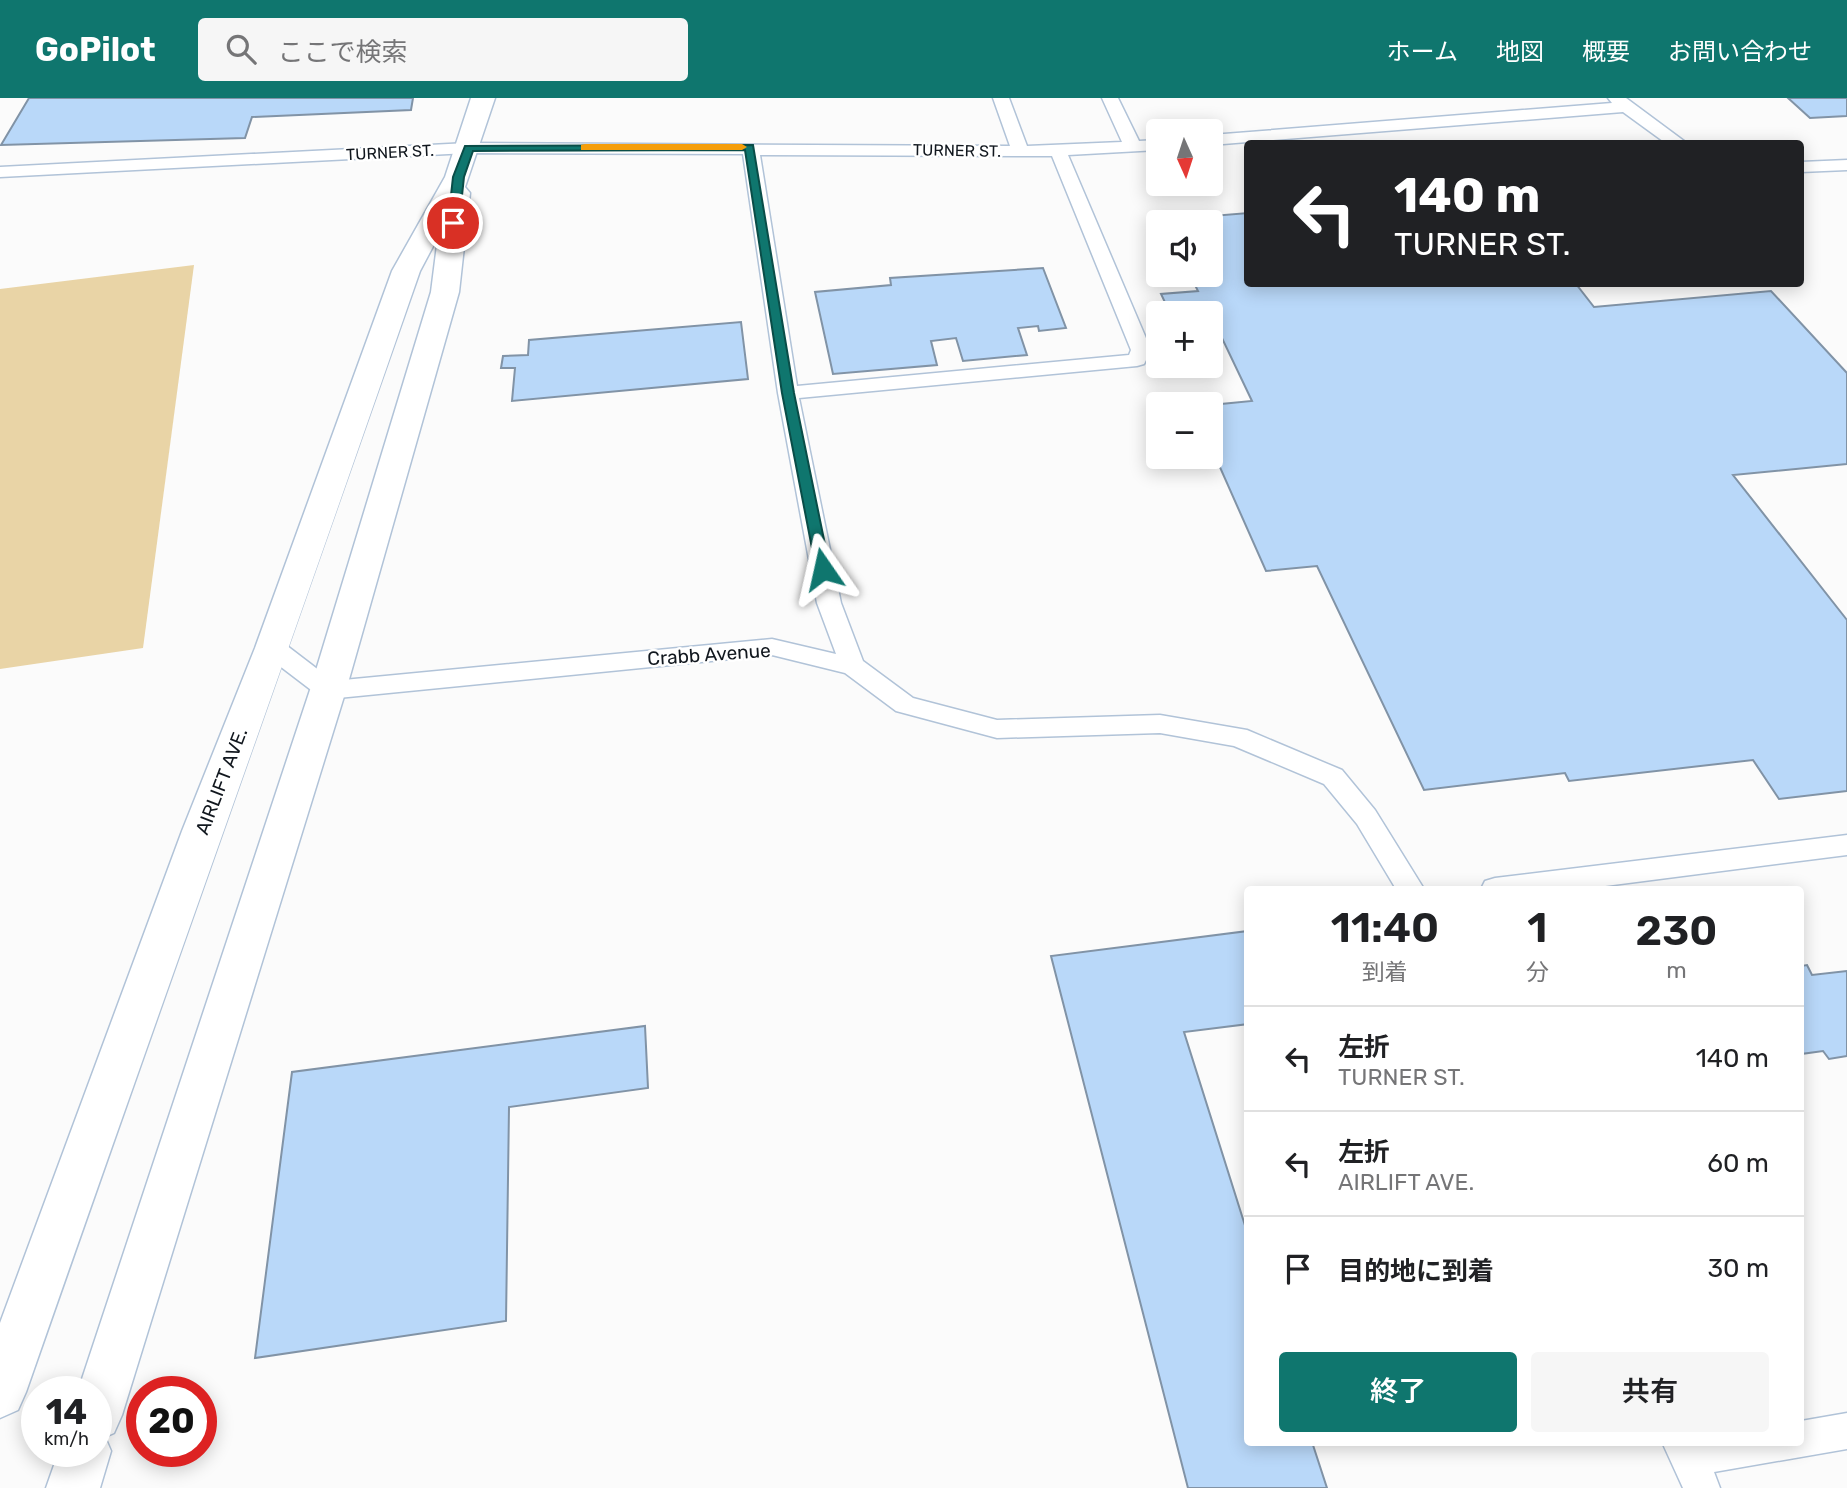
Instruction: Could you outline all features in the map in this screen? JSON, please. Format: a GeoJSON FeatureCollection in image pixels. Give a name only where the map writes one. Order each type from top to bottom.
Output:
{"type":"FeatureCollection","features":[{"type":"Feature","properties":{"kind":"street","name":"AIRLIFT AVE."},"geometry":{"type":"LineString","coordinates":[[108,1376],[328,690],[445,292],[463,162],[483,98]]}},
{"type":"Feature","properties":{"kind":"street","name":"AIRLIFT AVE."},"geometry":{"type":"LineString","coordinates":[[0,1392],[202,831],[273,648],[406,271],[463,162]]}},
{"type":"Feature","properties":{"kind":"street"},"geometry":{"type":"LineString","coordinates":[[73,1488],[80,1467]]}},
{"type":"Feature","properties":{"kind":"lane"},"geometry":{"type":"LineString","coordinates":[[1001,98],[1020,150]]}},
{"type":"Feature","properties":{"kind":"lane"},"geometry":{"type":"LineString","coordinates":[[1110,98],[1133,147]]}},
{"type":"Feature","properties":{"kind":"lane"},"geometry":{"type":"LineString","coordinates":[[1531,98],[1544,113]]}},
{"type":"Feature","properties":{"kind":"lane"},"geometry":{"type":"LineString","coordinates":[[1223,139],[1544,113],[1620,102],[1674,140]]}},
{"type":"Feature","properties":{"kind":"lane","name":"TURNER ST."},"geometry":{"type":"LineString","coordinates":[[0,172],[463,162],[750,147],[1058,151],[1146,146]]}},
{"type":"Feature","properties":{"kind":"lane"},"geometry":{"type":"LineString","coordinates":[[750,147],[788,393],[829,603],[853,666]]}},
{"type":"Feature","properties":{"kind":"lane"},"geometry":{"type":"LineString","coordinates":[[788,393],[1137,360],[1141,350],[1058,151]]}},
{"type":"Feature","properties":{"kind":"lane"},"geometry":{"type":"LineString","coordinates":[[1804,167],[1847,165]]}},
{"type":"Feature","properties":{"kind":"lane"},"geometry":{"type":"LineString","coordinates":[[273,648],[328,690]]}},
{"type":"Feature","properties":{"kind":"lane","name":"Crabb Avenue"},"geometry":{"type":"LineString","coordinates":[[328,690],[710,651],[772,648],[853,666],[905,705],[997,729],[1160,724],[1238,737],[1333,777],[1366,817],[1408,886]]}},
{"type":"Feature","properties":{"kind":"lane"},"geometry":{"type":"LineString","coordinates":[[1519,886],[1847,845]]}},
{"type":"Feature","properties":{"kind":"lane"},"geometry":{"type":"LineString","coordinates":[[1804,1438],[1847,1431]]}},
{"type":"Feature","properties":{"kind":"lane"},"geometry":{"type":"LineString","coordinates":[[1690,1463],[1768,1446]]}},
{"type":"Feature","properties":{"kind":"shaded area"},"geometry":{"type":"Polygon","coordinates":[[[194,265],[143,648],[0,669],[0,289],[194,265]]]}},
{"type":"Feature","properties":{"kind":"building"},"geometry":{"type":"Polygon","coordinates":[[[29,98],[413,98],[411,110],[252,117],[245,138],[1,145],[29,98]]]}},
{"type":"Feature","properties":{"kind":"building"},"geometry":{"type":"Polygon","coordinates":[[[1788,98],[1847,98],[1847,116],[1810,118],[1788,98]]]}},
{"type":"Feature","properties":{"kind":"building"},"geometry":{"type":"Polygon","coordinates":[[[1244,213],[1244,287],[1578,287],[1594,307],[1771,291],[1847,373],[1847,464],[1733,475],[1847,620],[1847,791],[1779,799],[1753,760],[1569,781],[1565,773],[1424,790],[1317,566],[1266,571],[1221,469],[1223,469],[1223,404],[1252,401],[1223,340],[1223,301],[1164,301],[1161,294],[1198,291],[1196,287],[1223,287],[1223,215],[1244,213]]]}},
{"type":"Feature","properties":{"kind":"building"},"geometry":{"type":"Polygon","coordinates":[[[1043,268],[1066,328],[1039,331],[1038,326],[1018,328],[1027,355],[963,361],[956,338],[931,341],[937,365],[833,374],[815,292],[891,285],[890,278],[1043,268]]]}},
{"type":"Feature","properties":{"kind":"building"},"geometry":{"type":"Polygon","coordinates":[[[741,322],[748,379],[512,401],[515,368],[501,368],[503,356],[528,355],[529,340],[741,322]]]}},
{"type":"Feature","properties":{"kind":"building"},"geometry":{"type":"Polygon","coordinates":[[[1244,932],[1244,1024],[1184,1032],[1244,1222],[1244,1446],[1313,1446],[1327,1488],[1188,1488],[1051,956],[1244,932]]]}},
{"type":"Feature","properties":{"kind":"building"},"geometry":{"type":"Polygon","coordinates":[[[1807,965],[1812,975],[1847,971],[1847,1056],[1829,1059],[1823,1051],[1804,1054],[1804,966],[1807,965]]]}},
{"type":"Feature","properties":{"kind":"building"},"geometry":{"type":"Polygon","coordinates":[[[645,1026],[648,1088],[509,1107],[506,1321],[255,1358],[292,1072],[645,1026]]]}},
{"type":"Feature","properties":{"kind":"slow traffic"},"geometry":{"type":"LineString","coordinates":[[585,147],[742,147]]}},
{"type":"Feature","properties":{"kind":"route"},"geometry":{"type":"LineString","coordinates":[[453,223],[458,177],[468,148],[750,147],[788,393],[823,569]]}}]}
